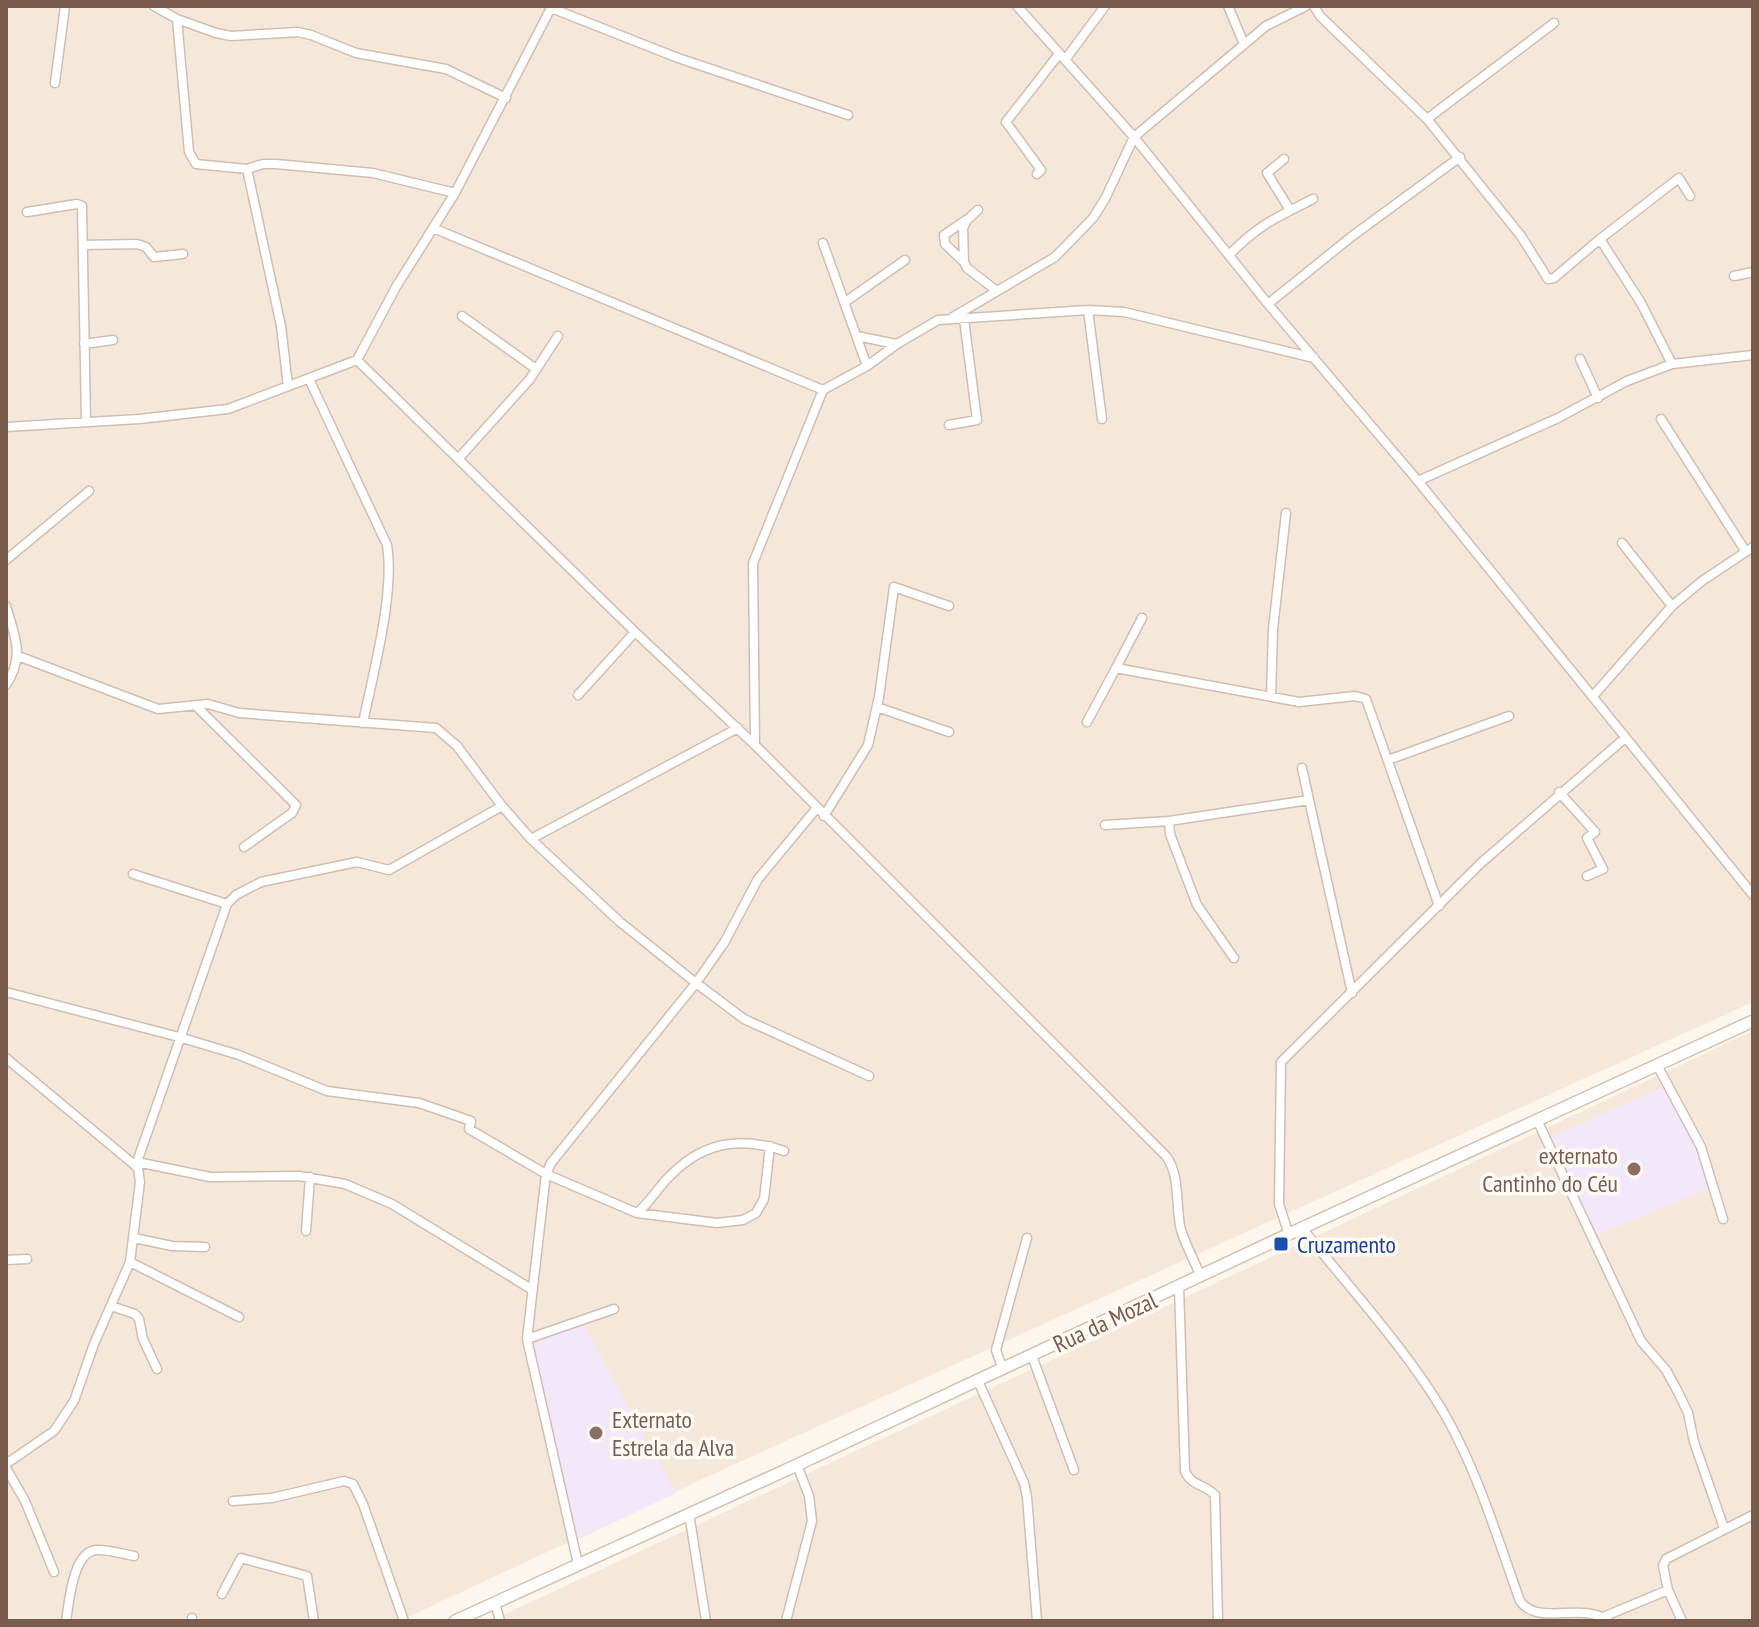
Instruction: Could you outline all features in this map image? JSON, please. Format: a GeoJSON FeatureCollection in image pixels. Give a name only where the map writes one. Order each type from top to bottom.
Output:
{"type":"FeatureCollection","features":[{"type":"Feature","properties":{"kind":"main road","name":"Rua da Mozal"},"geometry":{"type":"LineString","coordinates":[[455,1621],[1753,1021]]}},
{"type":"Feature","properties":{"kind":"street"},"geometry":{"type":"LineString","coordinates":[[55,83],[65,6]]}},
{"type":"Feature","properties":{"kind":"street"},"geometry":{"type":"LineString","coordinates":[[154,6],[177,19],[231,36],[298,32],[356,53],[446,69],[506,98]]}},
{"type":"Feature","properties":{"kind":"street"},"geometry":{"type":"LineString","coordinates":[[1017,6],[1134,137],[1268,304],[1594,695],[1625,738],[1753,895]]}},
{"type":"Feature","properties":{"kind":"street"},"geometry":{"type":"LineString","coordinates":[[1037,174],[1041,170],[1006,122],[1105,6]]}},
{"type":"Feature","properties":{"kind":"street"},"geometry":{"type":"LineString","coordinates":[[1228,6],[1244,44]]}},
{"type":"Feature","properties":{"kind":"street"},"geometry":{"type":"LineString","coordinates":[[949,320],[1055,257],[1093,218],[1134,137],[1266,26],[1306,6]]}},
{"type":"Feature","properties":{"kind":"street"},"geometry":{"type":"LineString","coordinates":[[1314,6],[1320,16],[1427,119],[1460,157],[1521,236],[1548,279],[1554,278],[1679,178],[1690,196]]}},
{"type":"Feature","properties":{"kind":"street"},"geometry":{"type":"LineString","coordinates":[[6,427],[139,419],[228,409],[357,360],[396,287],[455,193],[552,7],[678,58],[848,115]]}},
{"type":"Feature","properties":{"kind":"street"},"geometry":{"type":"LineString","coordinates":[[177,19],[189,152],[196,164],[247,169],[276,164],[373,173],[455,193]]}},
{"type":"Feature","properties":{"kind":"street"},"geometry":{"type":"LineString","coordinates":[[1427,119],[1554,23]]}},
{"type":"Feature","properties":{"kind":"street"},"geometry":{"type":"LineString","coordinates":[[1268,304],[1351,237],[1460,157]]}},
{"type":"Feature","properties":{"kind":"street"},"geometry":{"type":"LineString","coordinates":[[1284,159],[1267,173],[1290,210]]}},
{"type":"Feature","properties":{"kind":"street"},"geometry":{"type":"LineString","coordinates":[[247,169],[281,326],[288,386]]}},
{"type":"Feature","properties":{"kind":"street"},"geometry":{"type":"LineString","coordinates":[[1229,255],[1253,231],[1313,199]]}},
{"type":"Feature","properties":{"kind":"street"},"geometry":{"type":"LineString","coordinates":[[27,212],[80,204],[86,421]]}},
{"type":"Feature","properties":{"kind":"street"},"geometry":{"type":"LineString","coordinates":[[978,210],[944,235],[945,244],[967,268],[997,291]]}},
{"type":"Feature","properties":{"kind":"street"},"geometry":{"type":"LineString","coordinates":[[964,262],[963,228],[967,220]]}},
{"type":"Feature","properties":{"kind":"street"},"geometry":{"type":"LineString","coordinates":[[433,228],[823,390]]}},
{"type":"Feature","properties":{"kind":"street"},"geometry":{"type":"LineString","coordinates":[[1600,239],[1641,303],[1672,364]]}},
{"type":"Feature","properties":{"kind":"street"},"geometry":{"type":"LineString","coordinates":[[823,243],[867,366]]}},
{"type":"Feature","properties":{"kind":"street"},"geometry":{"type":"LineString","coordinates":[[83,245],[137,244],[146,247],[154,257],[183,254]]}},
{"type":"Feature","properties":{"kind":"street"},"geometry":{"type":"LineString","coordinates":[[845,302],[905,260]]}},
{"type":"Feature","properties":{"kind":"street"},"geometry":{"type":"LineString","coordinates":[[1734,276],[1753,272]]}},
{"type":"Feature","properties":{"kind":"street"},"geometry":{"type":"LineString","coordinates":[[755,745],[753,563],[823,390],[867,366],[927,325],[949,320],[1088,310],[1124,312],[1314,358]]}},
{"type":"Feature","properties":{"kind":"street"},"geometry":{"type":"LineString","coordinates":[[1088,310],[1102,419]]}},
{"type":"Feature","properties":{"kind":"street"},"geometry":{"type":"LineString","coordinates":[[462,316],[536,369]]}},
{"type":"Feature","properties":{"kind":"street"},"geometry":{"type":"LineString","coordinates":[[949,425],[977,420],[964,319]]}},
{"type":"Feature","properties":{"kind":"street"},"geometry":{"type":"LineString","coordinates":[[459,458],[536,369],[558,336]]}},
{"type":"Feature","properties":{"kind":"street"},"geometry":{"type":"LineString","coordinates":[[857,336],[897,344]]}},
{"type":"Feature","properties":{"kind":"street"},"geometry":{"type":"LineString","coordinates":[[84,344],[113,340]]}},
{"type":"Feature","properties":{"kind":"street"},"geometry":{"type":"LineString","coordinates":[[1418,481],[1598,398],[1627,381],[1672,364],[1753,355]]}},
{"type":"Feature","properties":{"kind":"street"},"geometry":{"type":"LineString","coordinates":[[1580,359],[1598,398]]}},
{"type":"Feature","properties":{"kind":"street"},"geometry":{"type":"LineString","coordinates":[[357,360],[635,632],[738,728],[1166,1156],[1174,1166],[1182,1234],[1201,1277]]}},
{"type":"Feature","properties":{"kind":"street"},"geometry":{"type":"LineString","coordinates":[[309,379],[387,545],[389,557],[388,591],[363,723]]}},
{"type":"Feature","properties":{"kind":"street"},"geometry":{"type":"LineString","coordinates":[[1594,695],[1672,606],[1702,581],[1749,550],[1661,419]]}},
{"type":"Feature","properties":{"kind":"street"},"geometry":{"type":"LineString","coordinates":[[6,560],[89,491]]}},
{"type":"Feature","properties":{"kind":"street"},"geometry":{"type":"LineString","coordinates":[[1271,697],[1273,629],[1286,513]]}},
{"type":"Feature","properties":{"kind":"street"},"geometry":{"type":"LineString","coordinates":[[1622,543],[1672,606]]}},
{"type":"Feature","properties":{"kind":"street"},"geometry":{"type":"LineString","coordinates":[[824,816],[866,750],[877,707],[894,587],[949,606]]}},
{"type":"Feature","properties":{"kind":"street"},"geometry":{"type":"LineString","coordinates":[[6,606],[18,656],[16,670],[6,685]]}},
{"type":"Feature","properties":{"kind":"street"},"geometry":{"type":"LineString","coordinates":[[1087,722],[1142,618]]}},
{"type":"Feature","properties":{"kind":"street"},"geometry":{"type":"LineString","coordinates":[[578,695],[635,632]]}},
{"type":"Feature","properties":{"kind":"street"},"geometry":{"type":"LineString","coordinates":[[18,656],[158,709],[208,704],[239,713],[436,728],[457,746],[531,839],[620,922],[744,1019],[869,1076]]}},
{"type":"Feature","properties":{"kind":"street"},"geometry":{"type":"LineString","coordinates":[[1116,668],[1299,702],[1355,696],[1366,699],[1439,906]]}},
{"type":"Feature","properties":{"kind":"street"},"geometry":{"type":"LineString","coordinates":[[196,706],[296,805],[292,813],[244,847]]}},
{"type":"Feature","properties":{"kind":"street"},"geometry":{"type":"LineString","coordinates":[[877,707],[949,732]]}},
{"type":"Feature","properties":{"kind":"street"},"geometry":{"type":"LineString","coordinates":[[1388,760],[1509,716]]}},
{"type":"Feature","properties":{"kind":"street"},"geometry":{"type":"LineString","coordinates":[[531,839],[738,728]]}},
{"type":"Feature","properties":{"kind":"street"},"geometry":{"type":"LineString","coordinates":[[1289,1235],[1279,1204],[1281,1062],[1481,863],[1559,792],[1625,738]]}},
{"type":"Feature","properties":{"kind":"street"},"geometry":{"type":"LineString","coordinates":[[1302,768],[1352,993]]}},
{"type":"Feature","properties":{"kind":"street"},"geometry":{"type":"LineString","coordinates":[[1559,792],[1595,832],[1587,838],[1603,869],[1587,876]]}},
{"type":"Feature","properties":{"kind":"street"},"geometry":{"type":"LineString","coordinates":[[1105,825],[1169,821],[1309,800]]}},
{"type":"Feature","properties":{"kind":"street"},"geometry":{"type":"LineString","coordinates":[[54,1572],[25,1501],[6,1466],[39,1444],[65,1417],[130,1262],[140,1182],[137,1164],[227,904],[236,895],[261,882],[357,862],[389,870],[502,806]]}},
{"type":"Feature","properties":{"kind":"street"},"geometry":{"type":"LineString","coordinates":[[578,1564],[527,1339],[546,1174],[696,983],[724,943],[758,879],[816,809]]}},
{"type":"Feature","properties":{"kind":"street"},"geometry":{"type":"LineString","coordinates":[[1169,821],[1170,834],[1197,905],[1234,958]]}},
{"type":"Feature","properties":{"kind":"street"},"geometry":{"type":"LineString","coordinates":[[133,874],[227,904]]}},
{"type":"Feature","properties":{"kind":"street"},"geometry":{"type":"LineString","coordinates":[[6,992],[239,1055],[327,1091],[419,1103],[471,1121],[469,1129],[546,1174],[637,1213],[717,1223],[743,1220],[756,1213],[764,1199],[770,1146]]}},
{"type":"Feature","properties":{"kind":"street"},"geometry":{"type":"LineString","coordinates":[[6,1058],[137,1164],[210,1177],[310,1177],[345,1184],[392,1204],[531,1289]]}},
{"type":"Feature","properties":{"kind":"street"},"geometry":{"type":"LineString","coordinates":[[1657,1065],[1701,1147],[1723,1219]]}},
{"type":"Feature","properties":{"kind":"street"},"geometry":{"type":"LineString","coordinates":[[1537,1120],[1641,1341],[1666,1370],[1688,1413],[1694,1442],[1724,1528]]}},
{"type":"Feature","properties":{"kind":"street"},"geometry":{"type":"LineString","coordinates":[[637,1213],[682,1165],[708,1148],[738,1141],[784,1151]]}},
{"type":"Feature","properties":{"kind":"street"},"geometry":{"type":"LineString","coordinates":[[306,1231],[310,1177]]}},
{"type":"Feature","properties":{"kind":"street"},"geometry":{"type":"LineString","coordinates":[[1302,1228],[1419,1376],[1444,1413],[1469,1460],[1525,1610],[1536,1615],[1606,1619],[1668,1590]]}},
{"type":"Feature","properties":{"kind":"street"},"geometry":{"type":"LineString","coordinates":[[134,1238],[172,1246],[205,1247]]}},
{"type":"Feature","properties":{"kind":"street"},"geometry":{"type":"LineString","coordinates":[[1003,1370],[996,1350],[1027,1238]]}},
{"type":"Feature","properties":{"kind":"street"},"geometry":{"type":"LineString","coordinates":[[6,1260],[27,1259]]}},
{"type":"Feature","properties":{"kind":"street"},"geometry":{"type":"LineString","coordinates":[[130,1262],[239,1317]]}},
{"type":"Feature","properties":{"kind":"street"},"geometry":{"type":"LineString","coordinates":[[1179,1287],[1185,1471],[1190,1482],[1209,1489],[1215,1495],[1218,1621]]}},
{"type":"Feature","properties":{"kind":"street"},"geometry":{"type":"LineString","coordinates":[[111,1306],[135,1314],[139,1319],[143,1339],[157,1369]]}},
{"type":"Feature","properties":{"kind":"street"},"geometry":{"type":"LineString","coordinates":[[527,1339],[614,1309]]}},
{"type":"Feature","properties":{"kind":"street"},"geometry":{"type":"LineString","coordinates":[[1032,1356],[1074,1470]]}},
{"type":"Feature","properties":{"kind":"street"},"geometry":{"type":"LineString","coordinates":[[978,1381],[1024,1483],[1037,1621]]}},
{"type":"Feature","properties":{"kind":"street"},"geometry":{"type":"LineString","coordinates":[[786,1621],[812,1521],[809,1496],[797,1465]]}},
{"type":"Feature","properties":{"kind":"street"},"geometry":{"type":"LineString","coordinates":[[233,1501],[272,1498],[344,1481],[353,1484],[404,1621]]}},
{"type":"Feature","properties":{"kind":"street"},"geometry":{"type":"LineString","coordinates":[[689,1513],[706,1621]]}},
{"type":"Feature","properties":{"kind":"street"},"geometry":{"type":"LineString","coordinates":[[1682,1621],[1668,1590],[1663,1566],[1666,1559],[1753,1515]]}},
{"type":"Feature","properties":{"kind":"street"},"geometry":{"type":"LineString","coordinates":[[66,1621],[73,1579],[83,1556],[93,1550],[134,1556]]}},
{"type":"Feature","properties":{"kind":"street"},"geometry":{"type":"LineString","coordinates":[[222,1594],[241,1558],[307,1576],[314,1621]]}},
{"type":"Feature","properties":{"kind":"street"},"geometry":{"type":"LineString","coordinates":[[495,1603],[500,1621]]}},
{"type":"Feature","properties":{"kind":"shaded area"},"geometry":{"type":"Polygon","coordinates":[[[6,6],[1753,6],[1753,1002],[711,1475],[400,1621],[6,1621],[6,6]]]}},
{"type":"Feature","properties":{"kind":"shaded area"},"geometry":{"type":"Polygon","coordinates":[[[1753,1031],[1753,1621],[490,1621],[1090,1342],[1753,1031]]]}},
{"type":"Feature","properties":{"kind":"shaded area","name":"externato Cantinho do Céu"},"geometry":{"type":"Polygon","coordinates":[[[1666,1086],[1694,1141],[1710,1188],[1596,1235],[1551,1137],[1666,1086]]]}},
{"type":"Feature","properties":{"kind":"shaded area","name":"Externato Estrela da Alva"},"geometry":{"type":"Polygon","coordinates":[[[583,1323],[676,1493],[575,1541],[531,1349],[533,1344],[583,1323]]]}},
{"type":"Feature","properties":{"kind":"place","name":"externato Cantinho do Céu"},"geometry":{"type":"Point","coordinates":[1634,1169]}},
{"type":"Feature","properties":{"kind":"place","name":"Cruzamento"},"geometry":{"type":"Point","coordinates":[1281,1244]}},
{"type":"Feature","properties":{"kind":"place","name":"Externato Estrela da Alva"},"geometry":{"type":"Point","coordinates":[596,1433]}}]}
